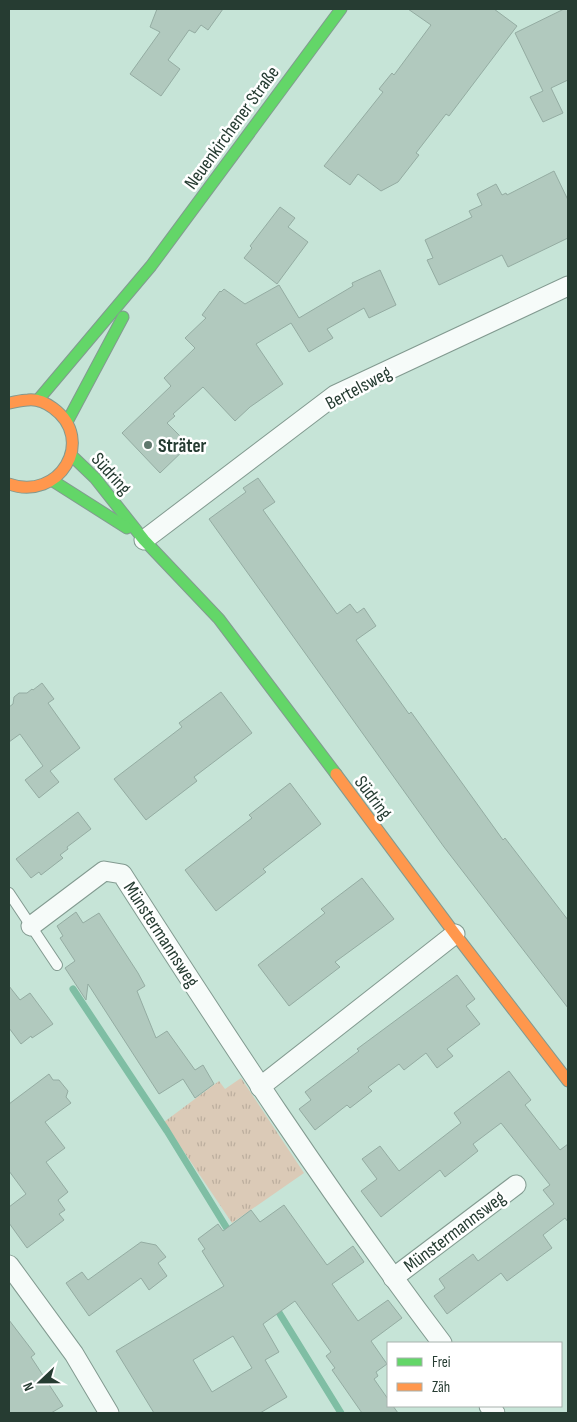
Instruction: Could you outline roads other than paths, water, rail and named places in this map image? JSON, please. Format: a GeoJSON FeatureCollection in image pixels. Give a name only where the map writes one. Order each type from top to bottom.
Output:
{"type":"FeatureCollection","features":[{"type":"Feature","properties":{"kind":"street","name":"Neuenkirchener Straße"},"geometry":{"type":"LineString","coordinates":[[38,400],[151,266],[341,9]]}},
{"type":"Feature","properties":{"kind":"street","name":"Neuenkirchener Straße"},"geometry":{"type":"LineString","coordinates":[[67,422],[151,266]]}},
{"type":"Feature","properties":{"kind":"street","name":"Bertelsweg"},"geometry":{"type":"LineString","coordinates":[[144,540],[335,395],[568,286]]}},
{"type":"Feature","properties":{"kind":"street"},"geometry":{"type":"LineString","coordinates":[[9,403],[28,399],[38,400],[50,405],[60,412],[67,422],[72,444],[71,455],[61,474],[53,481],[39,487],[9,486]]}},
{"type":"Feature","properties":{"kind":"street","name":"Südring"},"geometry":{"type":"LineString","coordinates":[[71,455],[96,478],[144,540],[218,619],[240,646],[455,934],[568,1081]]}},
{"type":"Feature","properties":{"kind":"street","name":"Südring"},"geometry":{"type":"LineString","coordinates":[[53,481],[144,540]]}},
{"type":"Feature","properties":{"kind":"street","name":"Münstermannsweg"},"geometry":{"type":"LineString","coordinates":[[31,926],[104,871],[122,874],[260,1087],[393,1278],[441,1342]]}},
{"type":"Feature","properties":{"kind":"street"},"geometry":{"type":"LineString","coordinates":[[260,1087],[455,934]]}},
{"type":"Feature","properties":{"kind":"street","name":"Münstermannsweg"},"geometry":{"type":"LineString","coordinates":[[393,1278],[516,1185]]}},
{"type":"Feature","properties":{"kind":"street"},"geometry":{"type":"LineString","coordinates":[[9,1265],[74,1354],[109,1413]]}},
{"type":"Feature","properties":{"kind":"lane"},"geometry":{"type":"LineString","coordinates":[[9,893],[57,965]]}},
{"type":"Feature","properties":{"kind":"waterway"},"geometry":{"type":"LineString","coordinates":[[73,989],[167,1131],[231,1235]]}},
{"type":"Feature","properties":{"kind":"waterway"},"geometry":{"type":"LineString","coordinates":[[275,1306],[341,1413]]}},
{"type":"Feature","properties":{"kind":"place","name":"Sträter"},"geometry":{"type":"Point","coordinates":[148,445]}}]}
